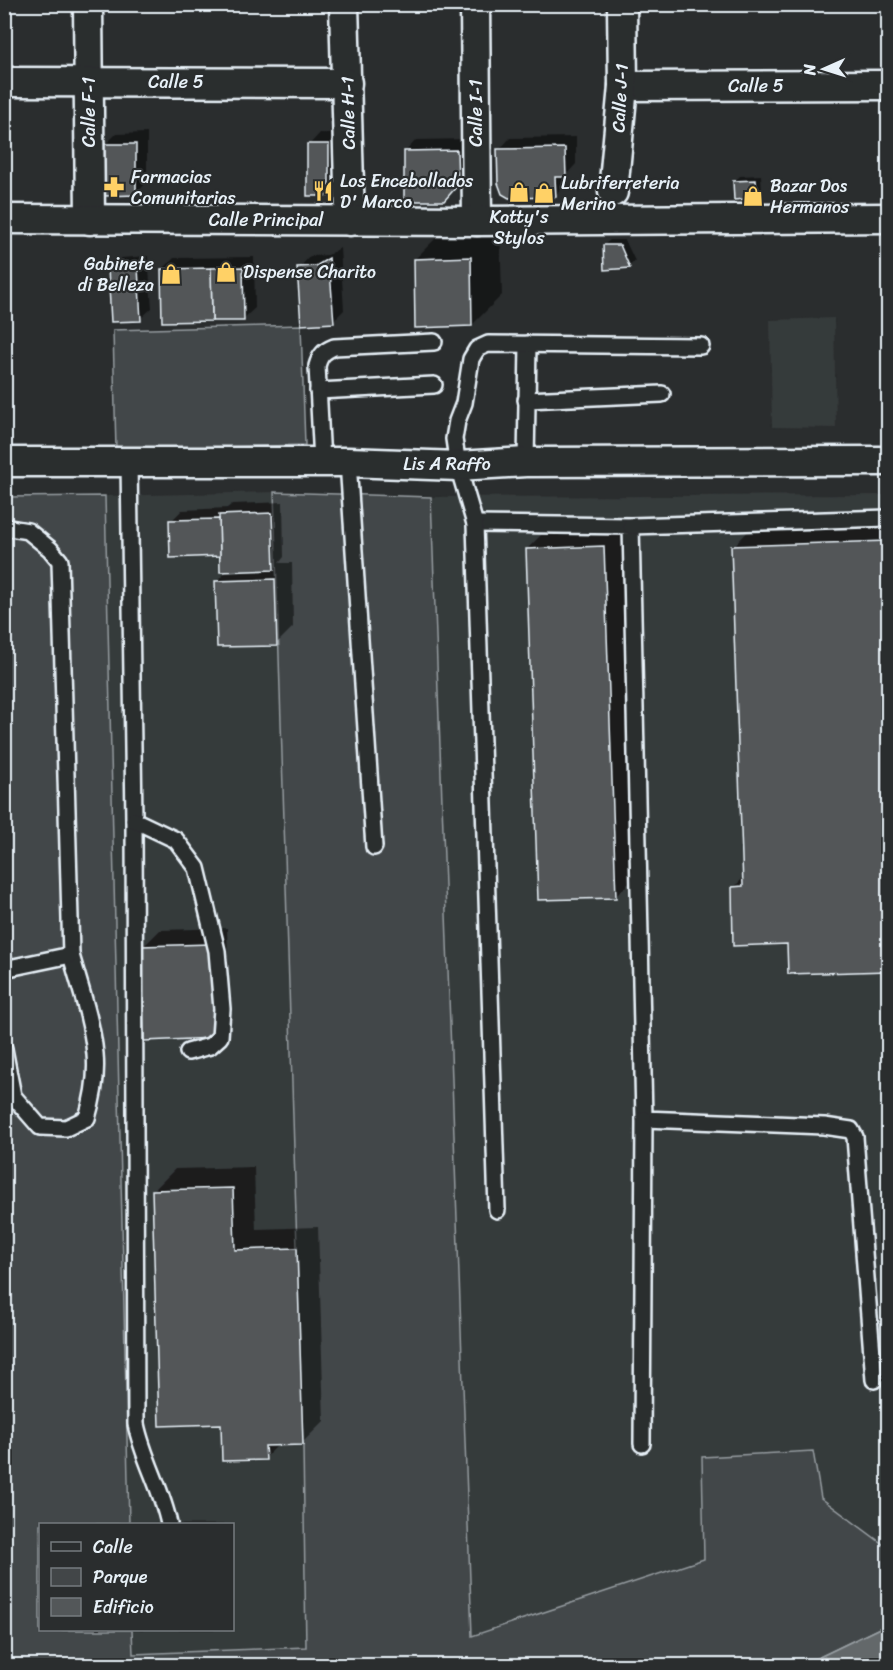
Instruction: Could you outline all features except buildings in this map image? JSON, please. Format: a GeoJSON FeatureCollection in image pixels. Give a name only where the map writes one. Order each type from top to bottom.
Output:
{"type":"FeatureCollection","features":[{"type":"Feature","properties":{"kind":"street","name":"Calle F-1"},"geometry":{"type":"LineString","coordinates":[[88,4],[90,220]]}},
{"type":"Feature","properties":{"kind":"street","name":"Calle H-1"},"geometry":{"type":"LineString","coordinates":[[344,4],[350,220]]}},
{"type":"Feature","properties":{"kind":"street","name":"Calle I-1"},"geometry":{"type":"LineString","coordinates":[[475,4],[477,220]]}},
{"type":"Feature","properties":{"kind":"street","name":"Calle J-1"},"geometry":{"type":"LineString","coordinates":[[614,192],[623,86],[622,4]]}},
{"type":"Feature","properties":{"kind":"street","name":"Calle 5"},"geometry":{"type":"LineString","coordinates":[[4,82],[347,83]]}},
{"type":"Feature","properties":{"kind":"street","name":"Calle 5"},"geometry":{"type":"LineString","coordinates":[[623,86],[888,85]]}},
{"type":"Feature","properties":{"kind":"street","name":"Calle Principal"},"geometry":{"type":"LineString","coordinates":[[4,219],[888,218]]}},
{"type":"Feature","properties":{"kind":"street","name":"Lis A Raffo"},"geometry":{"type":"LineString","coordinates":[[4,462],[335,462],[458,466],[526,462],[888,461]]}},
{"type":"Feature","properties":{"kind":"lane"},"geometry":{"type":"LineString","coordinates":[[374,847],[335,462],[318,391],[317,366],[319,357],[324,351],[334,347],[434,342]]}},
{"type":"Feature","properties":{"kind":"lane"},"geometry":{"type":"LineString","coordinates":[[496,1210],[475,525],[458,466],[454,439],[456,421],[464,403],[471,359],[477,349],[488,344],[701,346]]}},
{"type":"Feature","properties":{"kind":"lane"},"geometry":{"type":"LineString","coordinates":[[526,462],[528,344]]}},
{"type":"Feature","properties":{"kind":"lane"},"geometry":{"type":"LineString","coordinates":[[318,391],[434,385]]}},
{"type":"Feature","properties":{"kind":"lane"},"geometry":{"type":"LineString","coordinates":[[526,400],[662,394]]}},
{"type":"Feature","properties":{"kind":"lane"},"geometry":{"type":"LineString","coordinates":[[129,462],[134,820],[136,1424],[140,1444],[164,1503],[169,1523]]}},
{"type":"Feature","properties":{"kind":"lane"},"geometry":{"type":"LineString","coordinates":[[475,525],[631,526],[888,518]]}},
{"type":"Feature","properties":{"kind":"lane"},"geometry":{"type":"LineString","coordinates":[[631,526],[644,1119],[642,1444]]}},
{"type":"Feature","properties":{"kind":"lane"},"geometry":{"type":"LineString","coordinates":[[4,527],[28,531],[50,549],[60,561],[71,955],[86,1008],[95,1055],[93,1095],[87,1118],[66,1128],[40,1127],[13,1096],[4,1049]]}},
{"type":"Feature","properties":{"kind":"lane"},"geometry":{"type":"LineString","coordinates":[[134,820],[176,840],[197,868],[207,903],[217,951],[222,1009],[220,1037],[210,1047],[188,1052]]}},
{"type":"Feature","properties":{"kind":"lane"},"geometry":{"type":"LineString","coordinates":[[4,969],[71,955]]}},
{"type":"Feature","properties":{"kind":"lane"},"geometry":{"type":"LineString","coordinates":[[644,1119],[824,1126],[851,1130],[855,1137],[874,1380]]}},
{"type":"Feature","properties":{"kind":"shaded area"},"geometry":{"type":"Polygon","coordinates":[[[834,318],[836,428],[772,427],[770,320],[834,318]]]}},
{"type":"Feature","properties":{"kind":"shaded area"},"geometry":{"type":"Polygon","coordinates":[[[274,492],[303,1445],[306,1648],[133,1654],[132,1631],[234,1631],[234,1523],[129,1523],[105,496],[274,492]]]}},
{"type":"Feature","properties":{"kind":"shaded area"},"geometry":{"type":"Polygon","coordinates":[[[888,495],[888,1548],[821,1498],[702,1457],[704,1559],[472,1637],[431,497],[888,495]]]}},
{"type":"Feature","properties":{"kind":"shaded area"},"geometry":{"type":"Polygon","coordinates":[[[888,1624],[888,1665],[803,1665],[888,1624]]]}},
{"type":"Feature","properties":{"kind":"green space"},"geometry":{"type":"Polygon","coordinates":[[[301,325],[305,445],[116,450],[113,330],[301,325]]]}},
{"type":"Feature","properties":{"kind":"green space"},"geometry":{"type":"Polygon","coordinates":[[[274,492],[431,497],[472,1636],[704,1559],[702,1457],[813,1451],[821,1498],[888,1548],[888,1624],[803,1665],[5,1665],[4,497],[105,496],[129,1523],[39,1523],[39,1631],[132,1631],[133,1654],[306,1647],[303,1445],[274,492]]]}},
{"type":"Feature","properties":{"kind":"place","name":"Farmacias Comunitarias"},"geometry":{"type":"Point","coordinates":[114,187]}},
{"type":"Feature","properties":{"kind":"place","name":"Los Encebollados D' Marco"},"geometry":{"type":"Point","coordinates":[323,191]}},
{"type":"Feature","properties":{"kind":"place","name":"Katty's Stylos"},"geometry":{"type":"Point","coordinates":[519,192]}},
{"type":"Feature","properties":{"kind":"place","name":"Lubriferreteria Merino"},"geometry":{"type":"Point","coordinates":[544,193]}},
{"type":"Feature","properties":{"kind":"place","name":"Bazar Dos Hermanos"},"geometry":{"type":"Point","coordinates":[753,196]}},
{"type":"Feature","properties":{"kind":"place","name":"Dispense Charito"},"geometry":{"type":"Point","coordinates":[226,272]}},
{"type":"Feature","properties":{"kind":"place","name":"Gabinete di Belleza"},"geometry":{"type":"Point","coordinates":[171,274]}}]}
